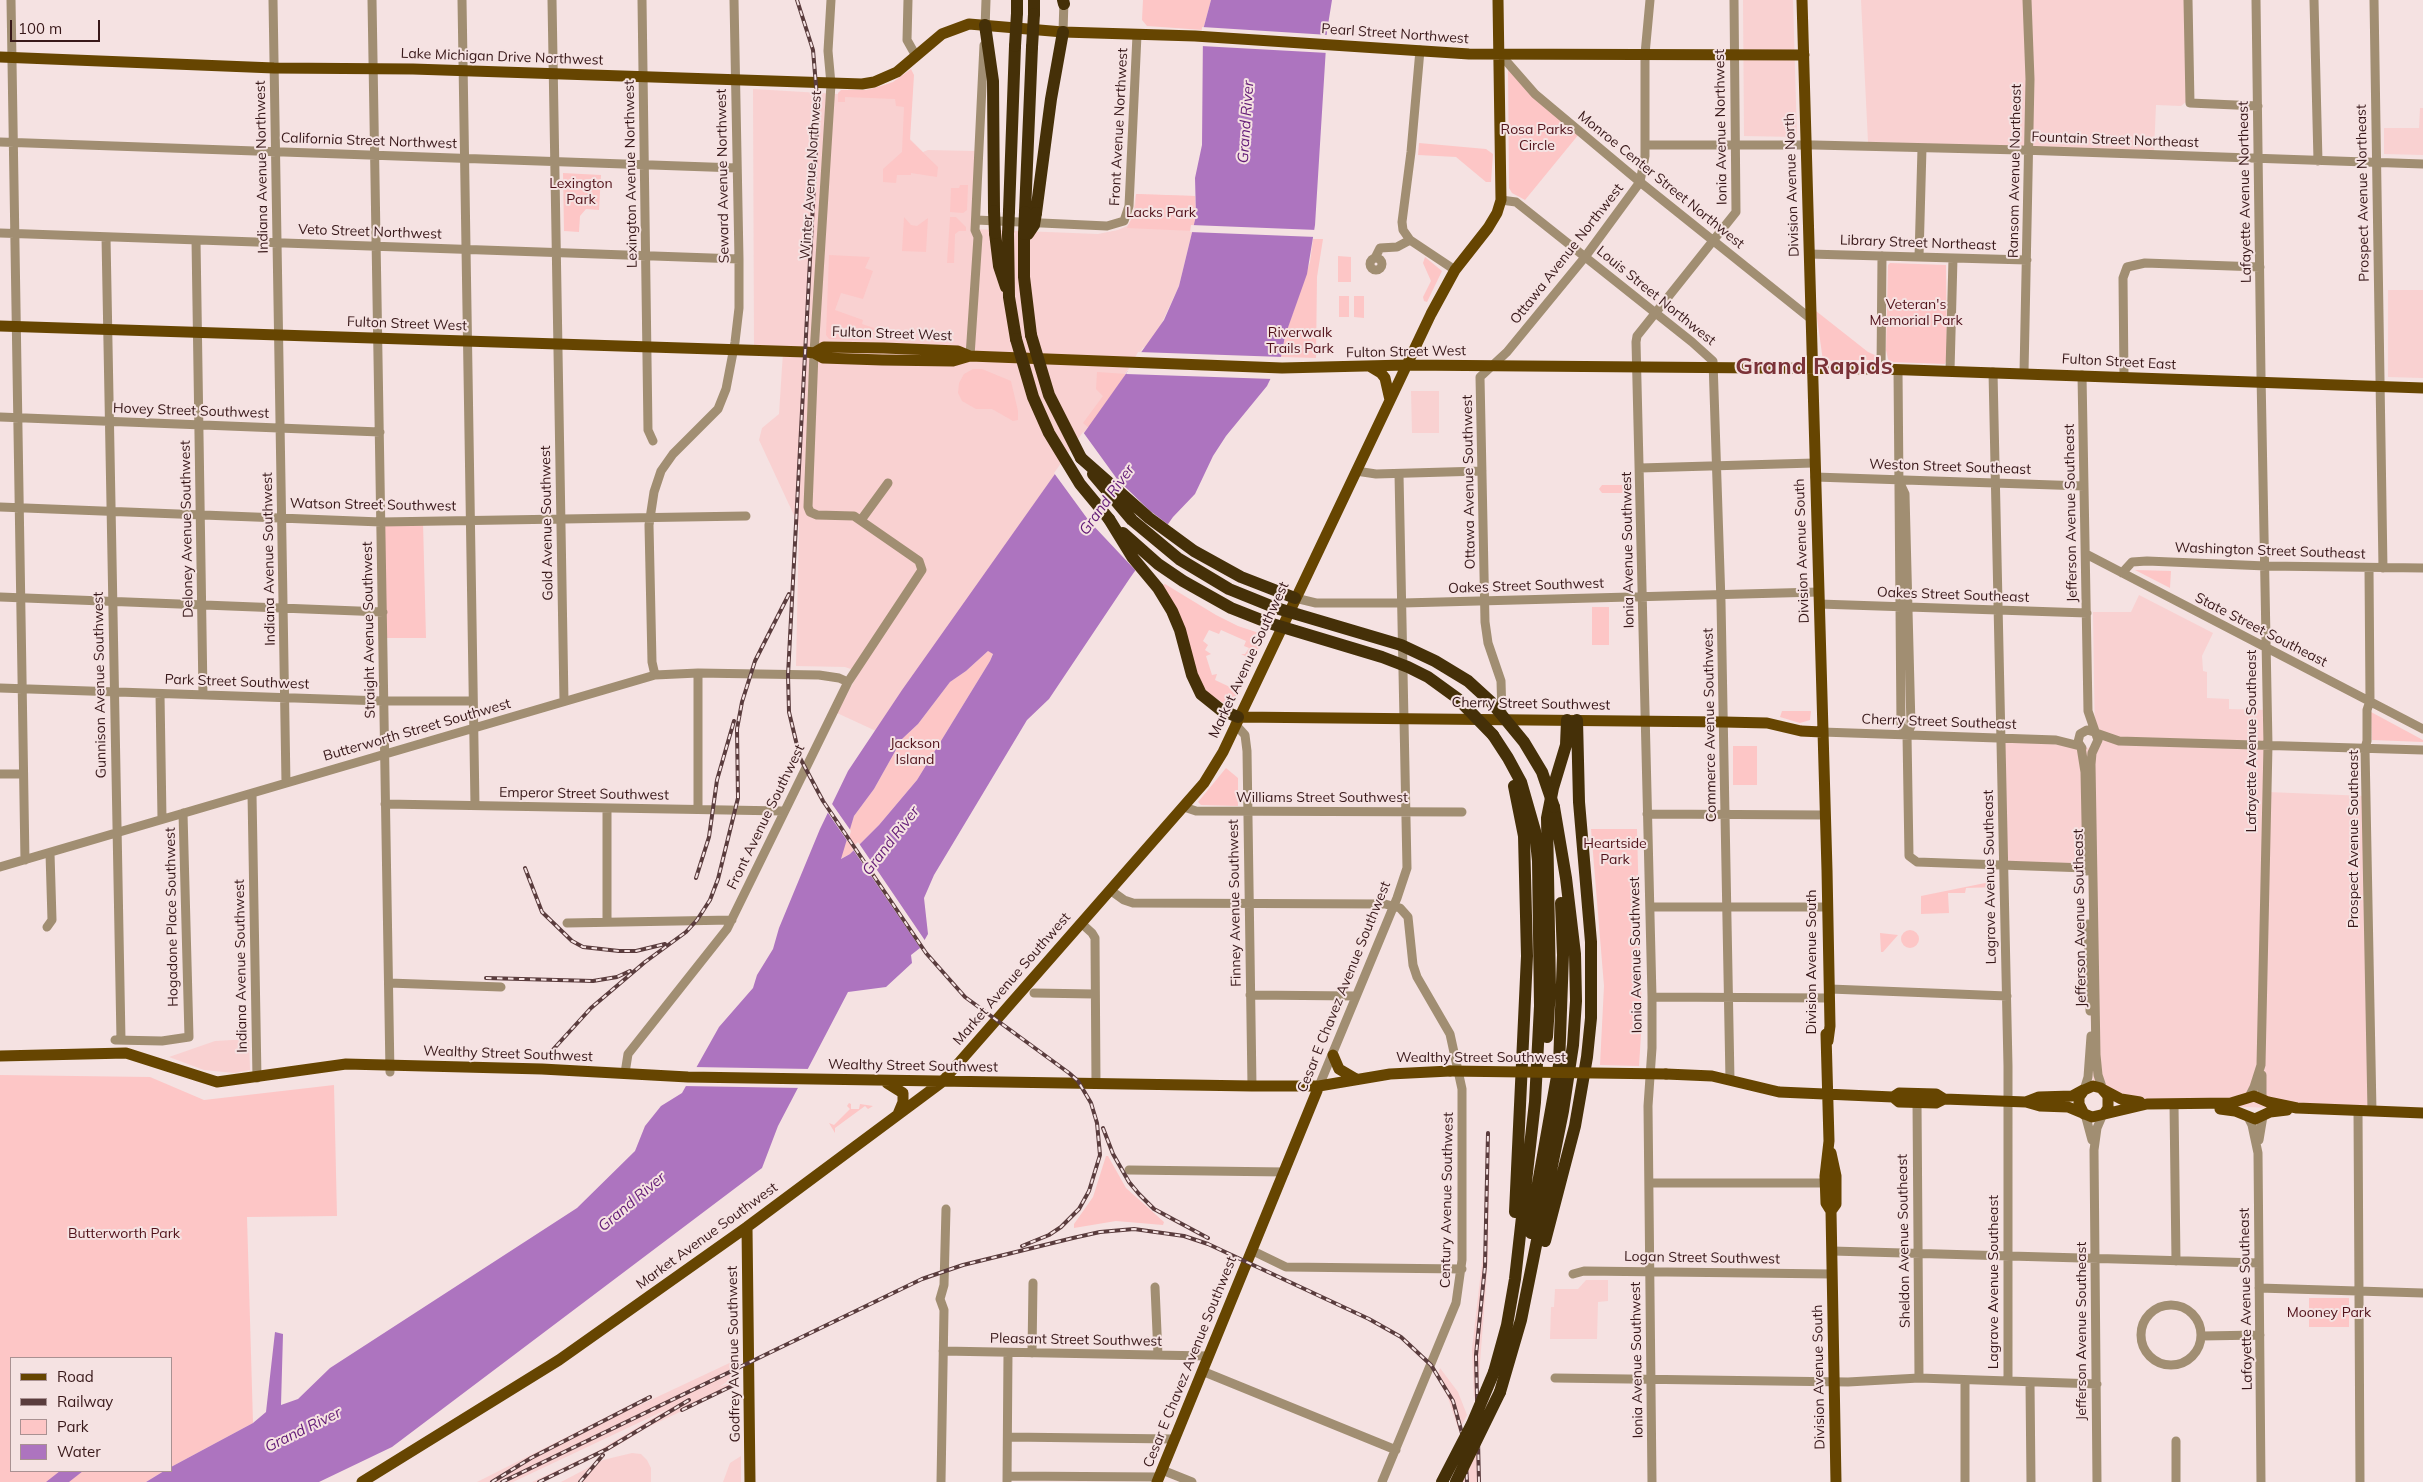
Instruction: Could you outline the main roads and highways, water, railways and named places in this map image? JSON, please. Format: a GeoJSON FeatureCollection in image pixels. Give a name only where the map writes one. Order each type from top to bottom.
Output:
{"type":"FeatureCollection","features":[{"type":"Feature","properties":{"kind":"highway"},"geometry":{"type":"LineString","coordinates":[[1017,0],[1008,234],[1010,297],[1016,339],[1033,397],[1049,433],[1076,478],[1109,519],[1132,558],[1149,577],[1172,611],[1180,630],[1192,675],[1201,694],[1237,721]]}},
{"type":"Feature","properties":{"kind":"highway"},"geometry":{"type":"LineString","coordinates":[[1034,0],[1030,212],[1034,225],[1026,237],[1025,295],[1031,335],[1049,395],[1082,458],[1117,504],[1144,532],[1206,577],[1229,590],[1276,608],[1401,646],[1435,660],[1468,681],[1492,702],[1524,742],[1542,772],[1554,807],[1561,843],[1574,940],[1576,1001],[1570,1070],[1530,1276],[1513,1350],[1500,1392],[1456,1482]]}},
{"type":"Feature","properties":{"kind":"highway"},"geometry":{"type":"LineString","coordinates":[[985,25],[992,81],[994,222],[999,266],[1010,297]]}},
{"type":"Feature","properties":{"kind":"highway"},"geometry":{"type":"LineString","coordinates":[[1030,212],[1063,32]]}},
{"type":"Feature","properties":{"kind":"highway"},"geometry":{"type":"LineString","coordinates":[[1082,458],[1149,518],[1176,538],[1231,572],[1295,598]]}},
{"type":"Feature","properties":{"kind":"highway"},"geometry":{"type":"LineString","coordinates":[[1109,519],[1158,564],[1208,597],[1269,623],[1382,657],[1418,672],[1457,698],[1493,735],[1508,758],[1520,782],[1534,826],[1537,852],[1539,1044],[1534,1102],[1511,1303],[1494,1372],[1472,1424],[1442,1482]]}},
{"type":"Feature","properties":{"kind":"highway"},"geometry":{"type":"LineString","coordinates":[[1534,1102],[1544,1064],[1549,1010],[1547,818],[1553,788],[1572,720]]}},
{"type":"Feature","properties":{"kind":"highway"},"geometry":{"type":"LineString","coordinates":[[1527,1290],[1545,1241],[1575,1126],[1590,1030],[1591,942],[1572,720]]}},
{"type":"Feature","properties":{"kind":"highway"},"geometry":{"type":"LineString","coordinates":[[1493,735],[1515,791],[1524,836],[1527,962],[1516,1155],[1511,1303]]}},
{"type":"Feature","properties":{"kind":"highway"},"geometry":{"type":"LineString","coordinates":[[1530,1276],[1533,1216],[1558,1072],[1563,939],[1554,807]]}},
{"type":"Feature","properties":{"kind":"main road"},"geometry":{"type":"LineString","coordinates":[[1498,0],[1500,54]]}},
{"type":"Feature","properties":{"kind":"main road","name":"Division Avenue North"},"geometry":{"type":"LineString","coordinates":[[1802,0],[1813,370]]}},
{"type":"Feature","properties":{"kind":"main road","name":"Lake Michigan Drive Northwest"},"geometry":{"type":"LineString","coordinates":[[0,57],[274,68],[463,70],[735,78],[830,84],[874,82],[897,72],[942,34],[969,24],[985,25]]}},
{"type":"Feature","properties":{"kind":"main road","name":"Pearl Street Northwest"},"geometry":{"type":"LineString","coordinates":[[985,25],[1063,32],[1196,36],[1500,54],[1804,55]]}},
{"type":"Feature","properties":{"kind":"main road","name":"Market Avenue Southwest"},"geometry":{"type":"LineString","coordinates":[[362,1482],[559,1360],[747,1226],[942,1082],[1184,807],[1213,771],[1406,365],[1455,270],[1488,228],[1501,200],[1500,54]]}},
{"type":"Feature","properties":{"kind":"main road","name":"Fulton Street West"},"geometry":{"type":"LineString","coordinates":[[0,326],[734,350],[814,353],[824,358],[935,361],[953,361],[970,356],[1282,368],[1406,365],[1813,370]]}},
{"type":"Feature","properties":{"kind":"main road"},"geometry":{"type":"LineString","coordinates":[[1371,367],[1381,372],[1385,378],[1390,401]]}},
{"type":"Feature","properties":{"kind":"main road","name":"Fulton Street East"},"geometry":{"type":"LineString","coordinates":[[1813,370],[1881,369],[1993,372],[2423,388]]}},
{"type":"Feature","properties":{"kind":"main road","name":"Division Avenue South"},"geometry":{"type":"LineString","coordinates":[[1813,370],[1828,995],[1829,1141],[1825,1183],[1826,1203],[1831,1211],[1836,1482]]}},
{"type":"Feature","properties":{"kind":"main road","name":"Cherry Street Southwest"},"geometry":{"type":"LineString","coordinates":[[1237,721],[1406,718],[1724,722],[1767,723],[1801,731],[1822,732]]}},
{"type":"Feature","properties":{"kind":"main road","name":"Wealthy Street Southwest"},"geometry":{"type":"LineString","coordinates":[[0,1056],[126,1053],[217,1082],[257,1078],[346,1064],[390,1068],[625,1073],[688,1077],[1252,1086],[1319,1086],[1416,1071],[1558,1072],[1712,1076],[1779,1092],[1893,1097]]}},
{"type":"Feature","properties":{"kind":"main road"},"geometry":{"type":"LineString","coordinates":[[1333,1055],[1339,1069],[1356,1079]]}},
{"type":"Feature","properties":{"kind":"main road"},"geometry":{"type":"LineString","coordinates":[[880,1081],[895,1086],[903,1093],[903,1102],[898,1115]]}},
{"type":"Feature","properties":{"kind":"main road","name":"Cesar E Chavez Avenue Southwest"},"geometry":{"type":"LineString","coordinates":[[1160,1476],[1319,1086]]}},
{"type":"Feature","properties":{"kind":"main road"},"geometry":{"type":"LineString","coordinates":[[2026,1102],[2039,1097],[2067,1097],[2093,1086],[2121,1099],[2146,1104],[2180,1105],[2235,1111],[2255,1120],[2270,1112],[2297,1108]]}},
{"type":"Feature","properties":{"kind":"main road"},"geometry":{"type":"LineString","coordinates":[[2084,1090],[2078,1100],[2084,1114]]}},
{"type":"Feature","properties":{"kind":"main road"},"geometry":{"type":"LineString","coordinates":[[2103,1114],[2108,1108],[2109,1100],[2104,1090]]}},
{"type":"Feature","properties":{"kind":"main road"},"geometry":{"type":"LineString","coordinates":[[1944,1099],[1936,1094],[1899,1093],[1893,1097],[1899,1102],[1936,1103],[1944,1099],[2026,1102],[2036,1106],[2068,1107],[2092,1117],[2146,1104]]}},
{"type":"Feature","properties":{"kind":"main road"},"geometry":{"type":"LineString","coordinates":[[2180,1105],[2201,1102],[2231,1103],[2254,1096],[2272,1104],[2297,1108],[2423,1113]]}},
{"type":"Feature","properties":{"kind":"main road"},"geometry":{"type":"LineString","coordinates":[[2247,1117],[2243,1107],[2248,1097]]}},
{"type":"Feature","properties":{"kind":"main road"},"geometry":{"type":"LineString","coordinates":[[2263,1099],[2266,1109],[2263,1116]]}},
{"type":"Feature","properties":{"kind":"main road","name":"Division Avenue South"},"geometry":{"type":"LineString","coordinates":[[1829,1141],[1836,1176],[1836,1204],[1831,1211]]}},
{"type":"Feature","properties":{"kind":"main road","name":"Godfrey Avenue Southwest"},"geometry":{"type":"LineString","coordinates":[[747,1226],[750,1482]]}},
{"type":"Feature","properties":{"kind":"water","name":"Grand River"},"geometry":{"type":"Polygon","coordinates":[[[1211,0],[1332,0],[1327,31],[1315,225],[1307,274],[1285,336],[1281,357],[1267,386],[1226,436],[1213,456],[1195,494],[1173,517],[1049,699],[1027,720],[934,875],[924,898],[928,934],[920,948],[911,955],[912,963],[886,987],[848,992],[778,1126],[762,1168],[392,1447],[319,1482],[146,1482],[162,1472],[172,1472],[172,1466],[253,1423],[266,1412],[275,1332],[283,1334],[281,1405],[298,1399],[330,1368],[577,1208],[635,1151],[645,1126],[661,1106],[682,1093],[719,1027],[753,988],[757,975],[773,949],[779,928],[820,829],[848,771],[902,690],[1164,320],[1179,286],[1196,216],[1195,178],[1202,145],[1203,30],[1211,0]],[[988,651],[966,671],[950,682],[918,724],[902,739],[874,789],[854,816],[841,859],[850,854],[879,825],[917,780],[993,654],[988,651]]]}},
{"type":"Feature","properties":{"kind":"water"},"geometry":{"type":"Polygon","coordinates":[[[59,1472],[82,1472],[69,1482],[46,1482],[59,1472]]]}},
{"type":"Feature","properties":{"kind":"railway"},"geometry":{"type":"LineString","coordinates":[[797,0],[813,50],[818,109],[788,675],[789,712],[800,758],[823,801],[926,953],[965,997],[1078,1081],[1091,1103],[1097,1123],[1100,1155],[1089,1191],[1079,1209],[1061,1227],[1049,1235],[1022,1246]]}},
{"type":"Feature","properties":{"kind":"railway"},"geometry":{"type":"LineString","coordinates":[[549,1054],[591,1008],[645,962],[686,932],[697,920],[710,900],[718,879],[738,798],[737,729],[742,702],[755,661],[789,594]]}},
{"type":"Feature","properties":{"kind":"railway"},"geometry":{"type":"LineString","coordinates":[[696,878],[709,837],[717,780],[734,721]]}},
{"type":"Feature","properties":{"kind":"railway"},"geometry":{"type":"LineString","coordinates":[[525,868],[542,912],[572,941],[583,947],[636,951],[665,944]]}},
{"type":"Feature","properties":{"kind":"railway"},"geometry":{"type":"LineString","coordinates":[[486,978],[593,981],[617,977],[630,971]]}},
{"type":"Feature","properties":{"kind":"railway"},"geometry":{"type":"LineString","coordinates":[[1103,1128],[1113,1154],[1129,1182],[1139,1194],[1154,1209],[1208,1238]]}},
{"type":"Feature","properties":{"kind":"railway"},"geometry":{"type":"LineString","coordinates":[[1479,1482],[1476,1355],[1485,1266],[1488,1133]]}},
{"type":"Feature","properties":{"kind":"railway"},"geometry":{"type":"LineString","coordinates":[[502,1482],[922,1279],[963,1265],[1073,1238],[1100,1232],[1134,1229],[1184,1236],[1208,1244],[1369,1319],[1401,1337],[1431,1365],[1453,1401],[1465,1444],[1467,1482]]}},
{"type":"Feature","properties":{"kind":"railway"},"geometry":{"type":"LineString","coordinates":[[682,1410],[736,1384]]}},
{"type":"Feature","properties":{"kind":"railway"},"geometry":{"type":"LineString","coordinates":[[492,1482],[531,1458],[650,1397]]}},
{"type":"Feature","properties":{"kind":"railway"},"geometry":{"type":"LineString","coordinates":[[539,1482],[607,1449],[689,1400]]}},
{"type":"Feature","properties":{"kind":"railway"},"geometry":{"type":"LineString","coordinates":[[580,1482],[603,1455]]}},
{"type":"Feature","properties":{"kind":"district","name":"Grand Rapids"},"geometry":{"type":"Point","coordinates":[1814,367]}},
{"type":"Feature","properties":{"kind":"park label","name":"Rosa Parks Circle"},"geometry":{"type":"Point","coordinates":[1537,138]}},
{"type":"Feature","properties":{"kind":"park label","name":"Lexington Park"},"geometry":{"type":"Point","coordinates":[581,192]}},
{"type":"Feature","properties":{"kind":"park label","name":"Lacks Park"},"geometry":{"type":"Point","coordinates":[1161,213]}},
{"type":"Feature","properties":{"kind":"park label","name":"Veteran's Memorial Park"},"geometry":{"type":"Point","coordinates":[1916,314]}},
{"type":"Feature","properties":{"kind":"park label","name":"Riverwalk Trails Park"},"geometry":{"type":"Point","coordinates":[1300,342]}},
{"type":"Feature","properties":{"kind":"park label","name":"Jackson Island"},"geometry":{"type":"Point","coordinates":[915,752]}},
{"type":"Feature","properties":{"kind":"park label","name":"Heartside Park"},"geometry":{"type":"Point","coordinates":[1615,852]}},
{"type":"Feature","properties":{"kind":"park label","name":"Butterworth Park"},"geometry":{"type":"Point","coordinates":[124,1234]}},
{"type":"Feature","properties":{"kind":"park label","name":"Mooney Park"},"geometry":{"type":"Point","coordinates":[2329,1313]}}]}
